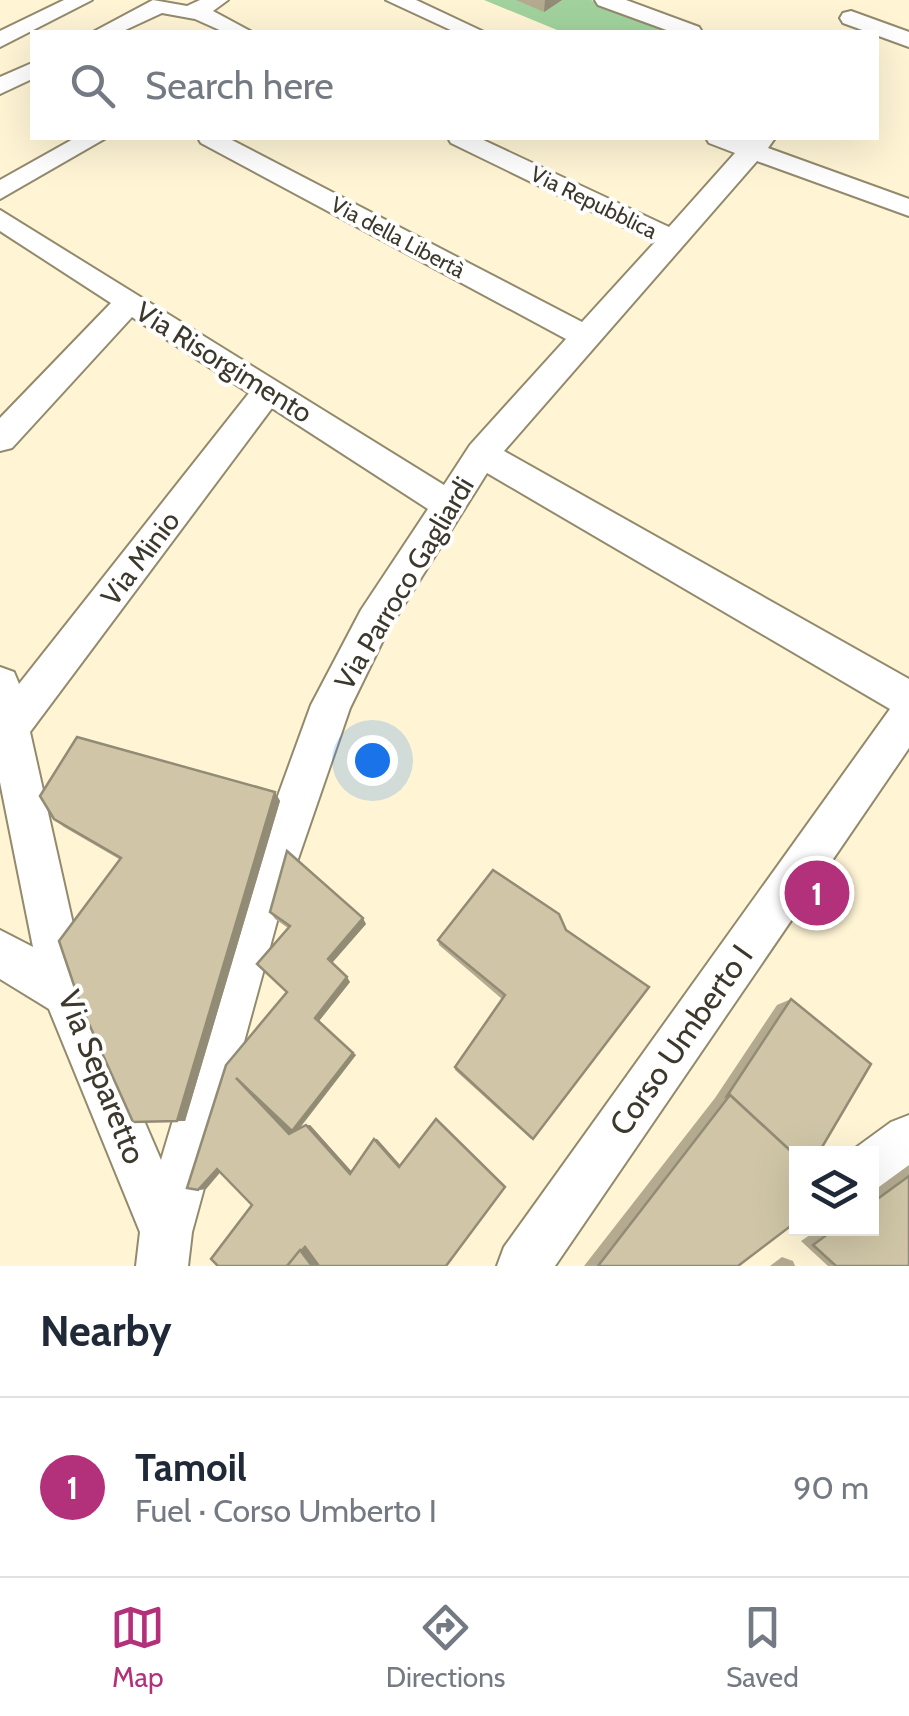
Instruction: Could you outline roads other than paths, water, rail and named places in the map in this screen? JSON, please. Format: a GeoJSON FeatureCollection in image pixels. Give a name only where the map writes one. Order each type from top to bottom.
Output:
{"type":"FeatureCollection","features":[{"type":"Feature","properties":{"kind":"street"},"geometry":{"type":"LineString","coordinates":[[0,40],[81,0]]}},
{"type":"Feature","properties":{"kind":"street"},"geometry":{"type":"LineString","coordinates":[[192,12],[217,0]]}},
{"type":"Feature","properties":{"kind":"street"},"geometry":{"type":"LineString","coordinates":[[397,0],[468,30]]}},
{"type":"Feature","properties":{"kind":"street"},"geometry":{"type":"LineString","coordinates":[[606,0],[686,30]]}},
{"type":"Feature","properties":{"kind":"street"},"geometry":{"type":"LineString","coordinates":[[835,0],[854,15],[909,40]]}},
{"type":"Feature","properties":{"kind":"street"},"geometry":{"type":"LineString","coordinates":[[108,30],[160,5],[192,12],[236,30]]}},
{"type":"Feature","properties":{"kind":"street"},"geometry":{"type":"LineString","coordinates":[[0,88],[30,71]]}},
{"type":"Feature","properties":{"kind":"street"},"geometry":{"type":"LineString","coordinates":[[0,190],[90,140]]}},
{"type":"Feature","properties":{"kind":"street","name":"Via della Libertà"},"geometry":{"type":"LineString","coordinates":[[214,140],[586,337]]}},
{"type":"Feature","properties":{"kind":"street","name":"Via Repubblica"},"geometry":{"type":"LineString","coordinates":[[464,140],[674,240]]}},
{"type":"Feature","properties":{"kind":"street"},"geometry":{"type":"LineString","coordinates":[[744,142],[909,208]]}},
{"type":"Feature","properties":{"kind":"street","name":"Via Parroco Gagliardi"},"geometry":{"type":"LineString","coordinates":[[164,1249],[257,914],[330,705],[374,622],[482,454],[674,240],[744,142]]}},
{"type":"Feature","properties":{"kind":"street","name":"Via Risorgimento"},"geometry":{"type":"LineString","coordinates":[[7,234],[129,302],[449,505]]}},
{"type":"Feature","properties":{"kind":"street"},"geometry":{"type":"LineString","coordinates":[[0,440],[129,302]]}},
{"type":"Feature","properties":{"kind":"street","name":"Via Minio"},"geometry":{"type":"LineString","coordinates":[[6,705],[269,389]]}},
{"type":"Feature","properties":{"kind":"street"},"geometry":{"type":"LineString","coordinates":[[482,454],[909,699]]}},
{"type":"Feature","properties":{"kind":"street","name":"Via Separetto"},"geometry":{"type":"LineString","coordinates":[[6,705],[65,993],[164,1249]]}},
{"type":"Feature","properties":{"kind":"street","name":"Corso Umberto I"},"geometry":{"type":"LineString","coordinates":[[523,1266],[909,715]]}},
{"type":"Feature","properties":{"kind":"street"},"geometry":{"type":"LineString","coordinates":[[0,954],[65,993]]}},
{"type":"Feature","properties":{"kind":"street"},"geometry":{"type":"LineString","coordinates":[[879,1162],[909,1140]]}},
{"type":"Feature","properties":{"kind":"place","name":"Tamoil"},"geometry":{"type":"Point","coordinates":[817,893]}}]}
